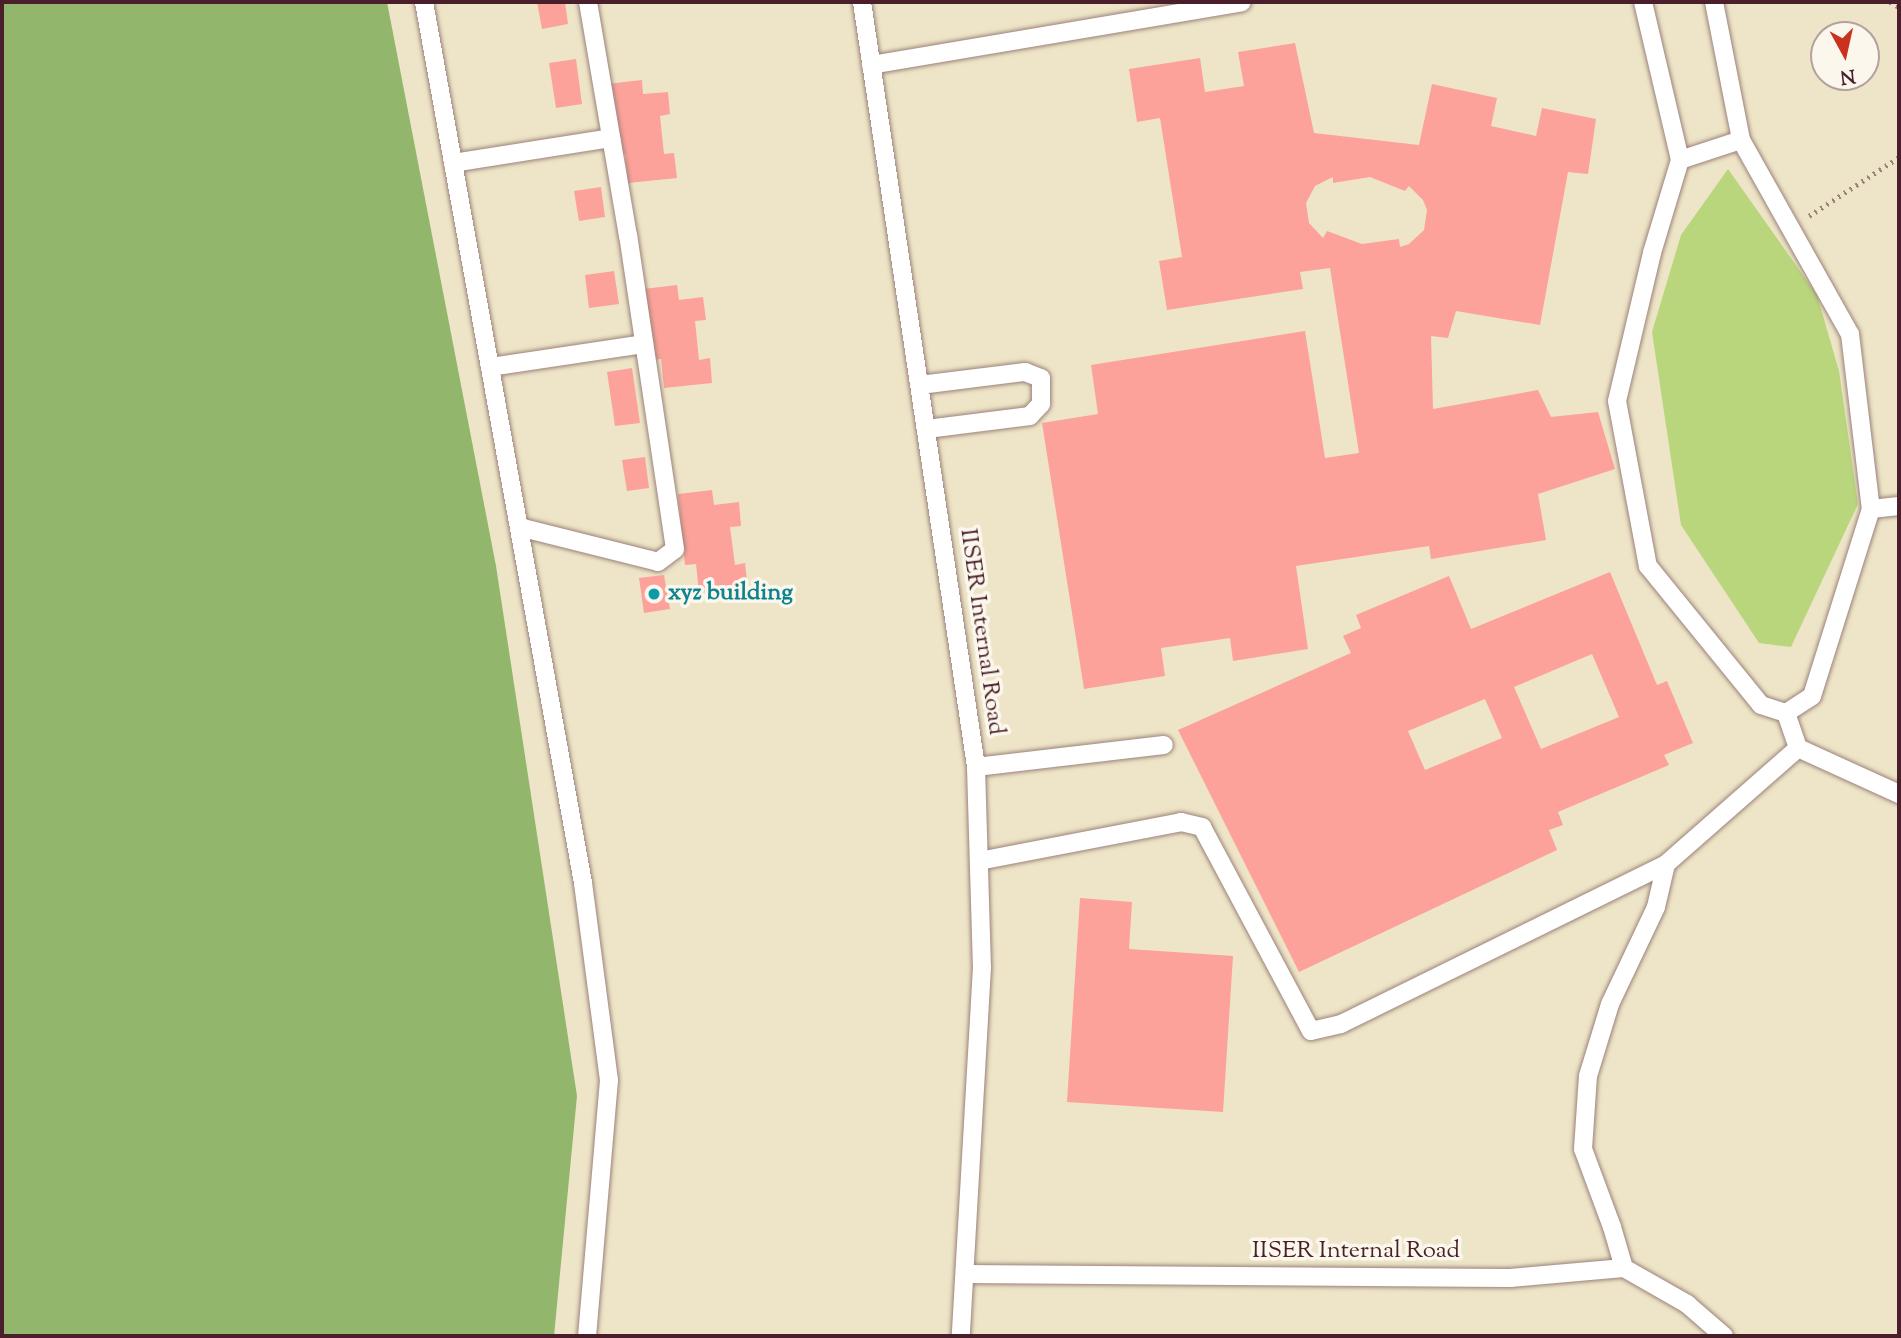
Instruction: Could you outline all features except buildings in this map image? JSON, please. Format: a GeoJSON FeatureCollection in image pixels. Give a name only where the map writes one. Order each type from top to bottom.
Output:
{"type":"FeatureCollection","features":[{"type":"Feature","properties":{"kind":"lane"},"geometry":{"type":"LineString","coordinates":[[424,2],[583,883],[609,1080],[587,1336]]}},
{"type":"Feature","properties":{"kind":"lane"},"geometry":{"type":"LineString","coordinates":[[519,527],[658,562],[675,549],[588,2]]}},
{"type":"Feature","properties":{"kind":"lane","name":"IISER Internal Road"},"geometry":{"type":"LineString","coordinates":[[862,2],[975,767],[982,967],[961,1336]]}},
{"type":"Feature","properties":{"kind":"lane"},"geometry":{"type":"LineString","coordinates":[[871,65],[1242,2]]}},
{"type":"Feature","properties":{"kind":"lane"},"geometry":{"type":"LineString","coordinates":[[1643,2],[1680,160],[1649,267],[1616,401],[1648,566],[1761,705],[1786,713]]}},
{"type":"Feature","properties":{"kind":"lane"},"geometry":{"type":"LineString","coordinates":[[1714,2],[1741,140],[1850,334],[1871,509],[1812,696],[1786,713]]}},
{"type":"Feature","properties":{"kind":"lane"},"geometry":{"type":"LineString","coordinates":[[453,163],[611,138]]}},
{"type":"Feature","properties":{"kind":"lane"},"geometry":{"type":"LineString","coordinates":[[1680,160],[1741,140]]}},
{"type":"Feature","properties":{"kind":"lane"},"geometry":{"type":"LineString","coordinates":[[490,367],[644,344]]}},
{"type":"Feature","properties":{"kind":"lane"},"geometry":{"type":"LineString","coordinates":[[920,385],[1025,372],[1041,379],[1041,404],[1030,416],[927,429]]}},
{"type":"Feature","properties":{"kind":"lane"},"geometry":{"type":"LineString","coordinates":[[1871,509],[1899,506]]}},
{"type":"Feature","properties":{"kind":"lane"},"geometry":{"type":"LineString","coordinates":[[1786,713],[1798,748],[1899,794]]}},
{"type":"Feature","properties":{"kind":"lane"},"geometry":{"type":"LineString","coordinates":[[975,767],[1164,745]]}},
{"type":"Feature","properties":{"kind":"lane"},"geometry":{"type":"LineString","coordinates":[[979,861],[1181,822],[1202,827],[1311,1031],[1341,1024],[1666,864],[1798,748]]}},
{"type":"Feature","properties":{"kind":"lane"},"geometry":{"type":"LineString","coordinates":[[1666,864],[1656,907],[1610,1004],[1588,1076],[1583,1149],[1624,1268],[1687,1304],[1724,1336]]}},
{"type":"Feature","properties":{"kind":"lane","name":"IISER Internal Road"},"geometry":{"type":"LineString","coordinates":[[965,1274],[1510,1278],[1624,1268]]}},
{"type":"Feature","properties":{"kind":"path"},"geometry":{"type":"LineString","coordinates":[[1890,2],[1899,7]]}},
{"type":"Feature","properties":{"kind":"path"},"geometry":{"type":"LineString","coordinates":[[1791,229],[1899,157]]}},
{"type":"Feature","properties":{"kind":"green space"},"geometry":{"type":"Polygon","coordinates":[[[2,2],[387,2],[496,566],[577,1096],[554,1336],[2,1336],[2,2]]]}},
{"type":"Feature","properties":{"kind":"green space"},"geometry":{"type":"Polygon","coordinates":[[[1728,169],[1817,295],[1839,371],[1858,504],[1791,647],[1759,643],[1681,525],[1652,332],[1681,235],[1728,169]]]}},
{"type":"Feature","properties":{"kind":"place","name":"xyz building"},"geometry":{"type":"Point","coordinates":[654,594]}}]}
